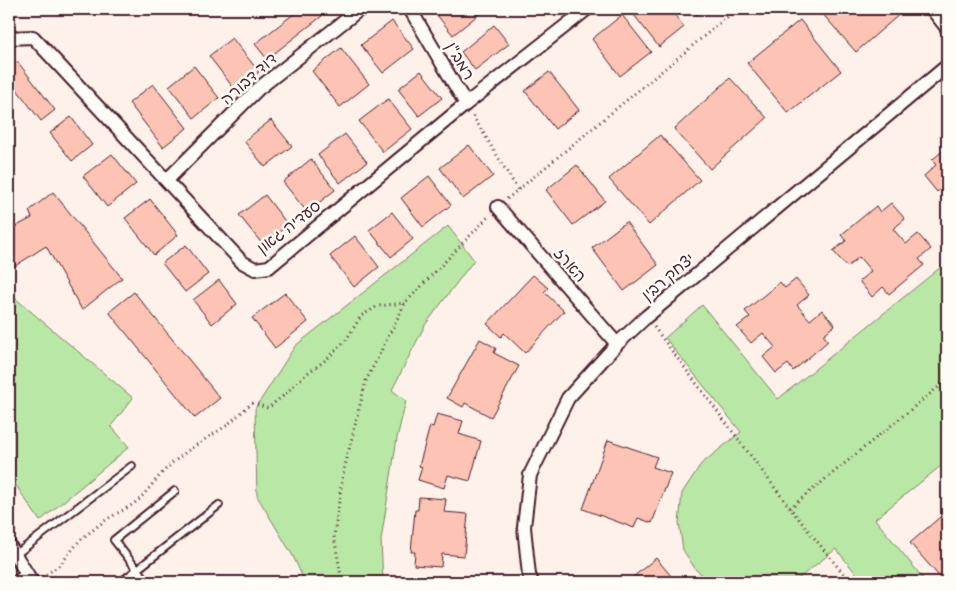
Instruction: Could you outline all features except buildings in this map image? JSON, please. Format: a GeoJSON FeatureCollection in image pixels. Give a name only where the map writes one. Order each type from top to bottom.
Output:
{"type":"FeatureCollection","features":[{"type":"Feature","properties":{"kind":"street","name":"דוד דבורה"},"geometry":{"type":"LineString","coordinates":[[167,180],[258,89],[360,9]]}},
{"type":"Feature","properties":{"kind":"street","name":"רמב\"ן"},"geometry":{"type":"LineString","coordinates":[[410,9],[466,104]]}},
{"type":"Feature","properties":{"kind":"street","name":"סעדיה גאון"},"geometry":{"type":"LineString","coordinates":[[9,38],[33,37],[242,262],[255,270],[268,266],[466,104],[588,9]]}},
{"type":"Feature","properties":{"kind":"street"},"geometry":{"type":"LineString","coordinates":[[932,9],[947,28]]}},
{"type":"Feature","properties":{"kind":"street","name":"יצחק רבין"},"geometry":{"type":"LineString","coordinates":[[532,582],[524,527],[530,475],[568,398],[616,344],[646,317],[947,66]]}},
{"type":"Feature","properties":{"kind":"street","name":"הארז"},"geometry":{"type":"LineString","coordinates":[[498,207],[616,344]]}},
{"type":"Feature","properties":{"kind":"street"},"geometry":{"type":"LineString","coordinates":[[12,550],[32,578]]}},
{"type":"Feature","properties":{"kind":"lane"},"geometry":{"type":"LineString","coordinates":[[12,550],[132,466]]}},
{"type":"Feature","properties":{"kind":"lane"},"geometry":{"type":"LineString","coordinates":[[147,582],[114,540],[175,491]]}},
{"type":"Feature","properties":{"kind":"lane"},"geometry":{"type":"LineString","coordinates":[[121,582],[219,505]]}},
{"type":"Feature","properties":{"kind":"lane"},"geometry":{"type":"LineString","coordinates":[[12,582],[32,578]]}},
{"type":"Feature","properties":{"kind":"path"},"geometry":{"type":"LineString","coordinates":[[342,582],[334,536],[343,474],[366,381],[405,303],[498,207],[738,9]]}},
{"type":"Feature","properties":{"kind":"path"},"geometry":{"type":"LineString","coordinates":[[466,104],[518,190]]}},
{"type":"Feature","properties":{"kind":"path"},"geometry":{"type":"LineString","coordinates":[[32,578],[52,571],[80,540],[107,519],[140,499],[172,463],[226,426],[252,403],[268,408],[305,375],[327,359],[346,340],[361,316],[378,306],[405,303]]}},
{"type":"Feature","properties":{"kind":"path"},"geometry":{"type":"LineString","coordinates":[[646,317],[790,508],[850,582]]}},
{"type":"Feature","properties":{"kind":"path"},"geometry":{"type":"LineString","coordinates":[[790,508],[947,380]]}},
{"type":"Feature","properties":{"kind":"green space"},"geometry":{"type":"Polygon","coordinates":[[[448,226],[474,260],[425,325],[392,390],[406,401],[397,438],[381,540],[383,582],[305,582],[293,556],[257,496],[255,409],[295,346],[448,226]]]}},
{"type":"Feature","properties":{"kind":"green space"},"geometry":{"type":"Polygon","coordinates":[[[947,262],[947,461],[875,519],[926,582],[863,582],[836,549],[794,582],[712,582],[696,570],[683,550],[679,523],[682,493],[701,464],[741,432],[665,338],[702,305],[778,399],[947,262]]]}},
{"type":"Feature","properties":{"kind":"green space"},"geometry":{"type":"Polygon","coordinates":[[[9,293],[133,398],[111,426],[129,447],[40,521],[9,475],[9,293]]]}}]}
